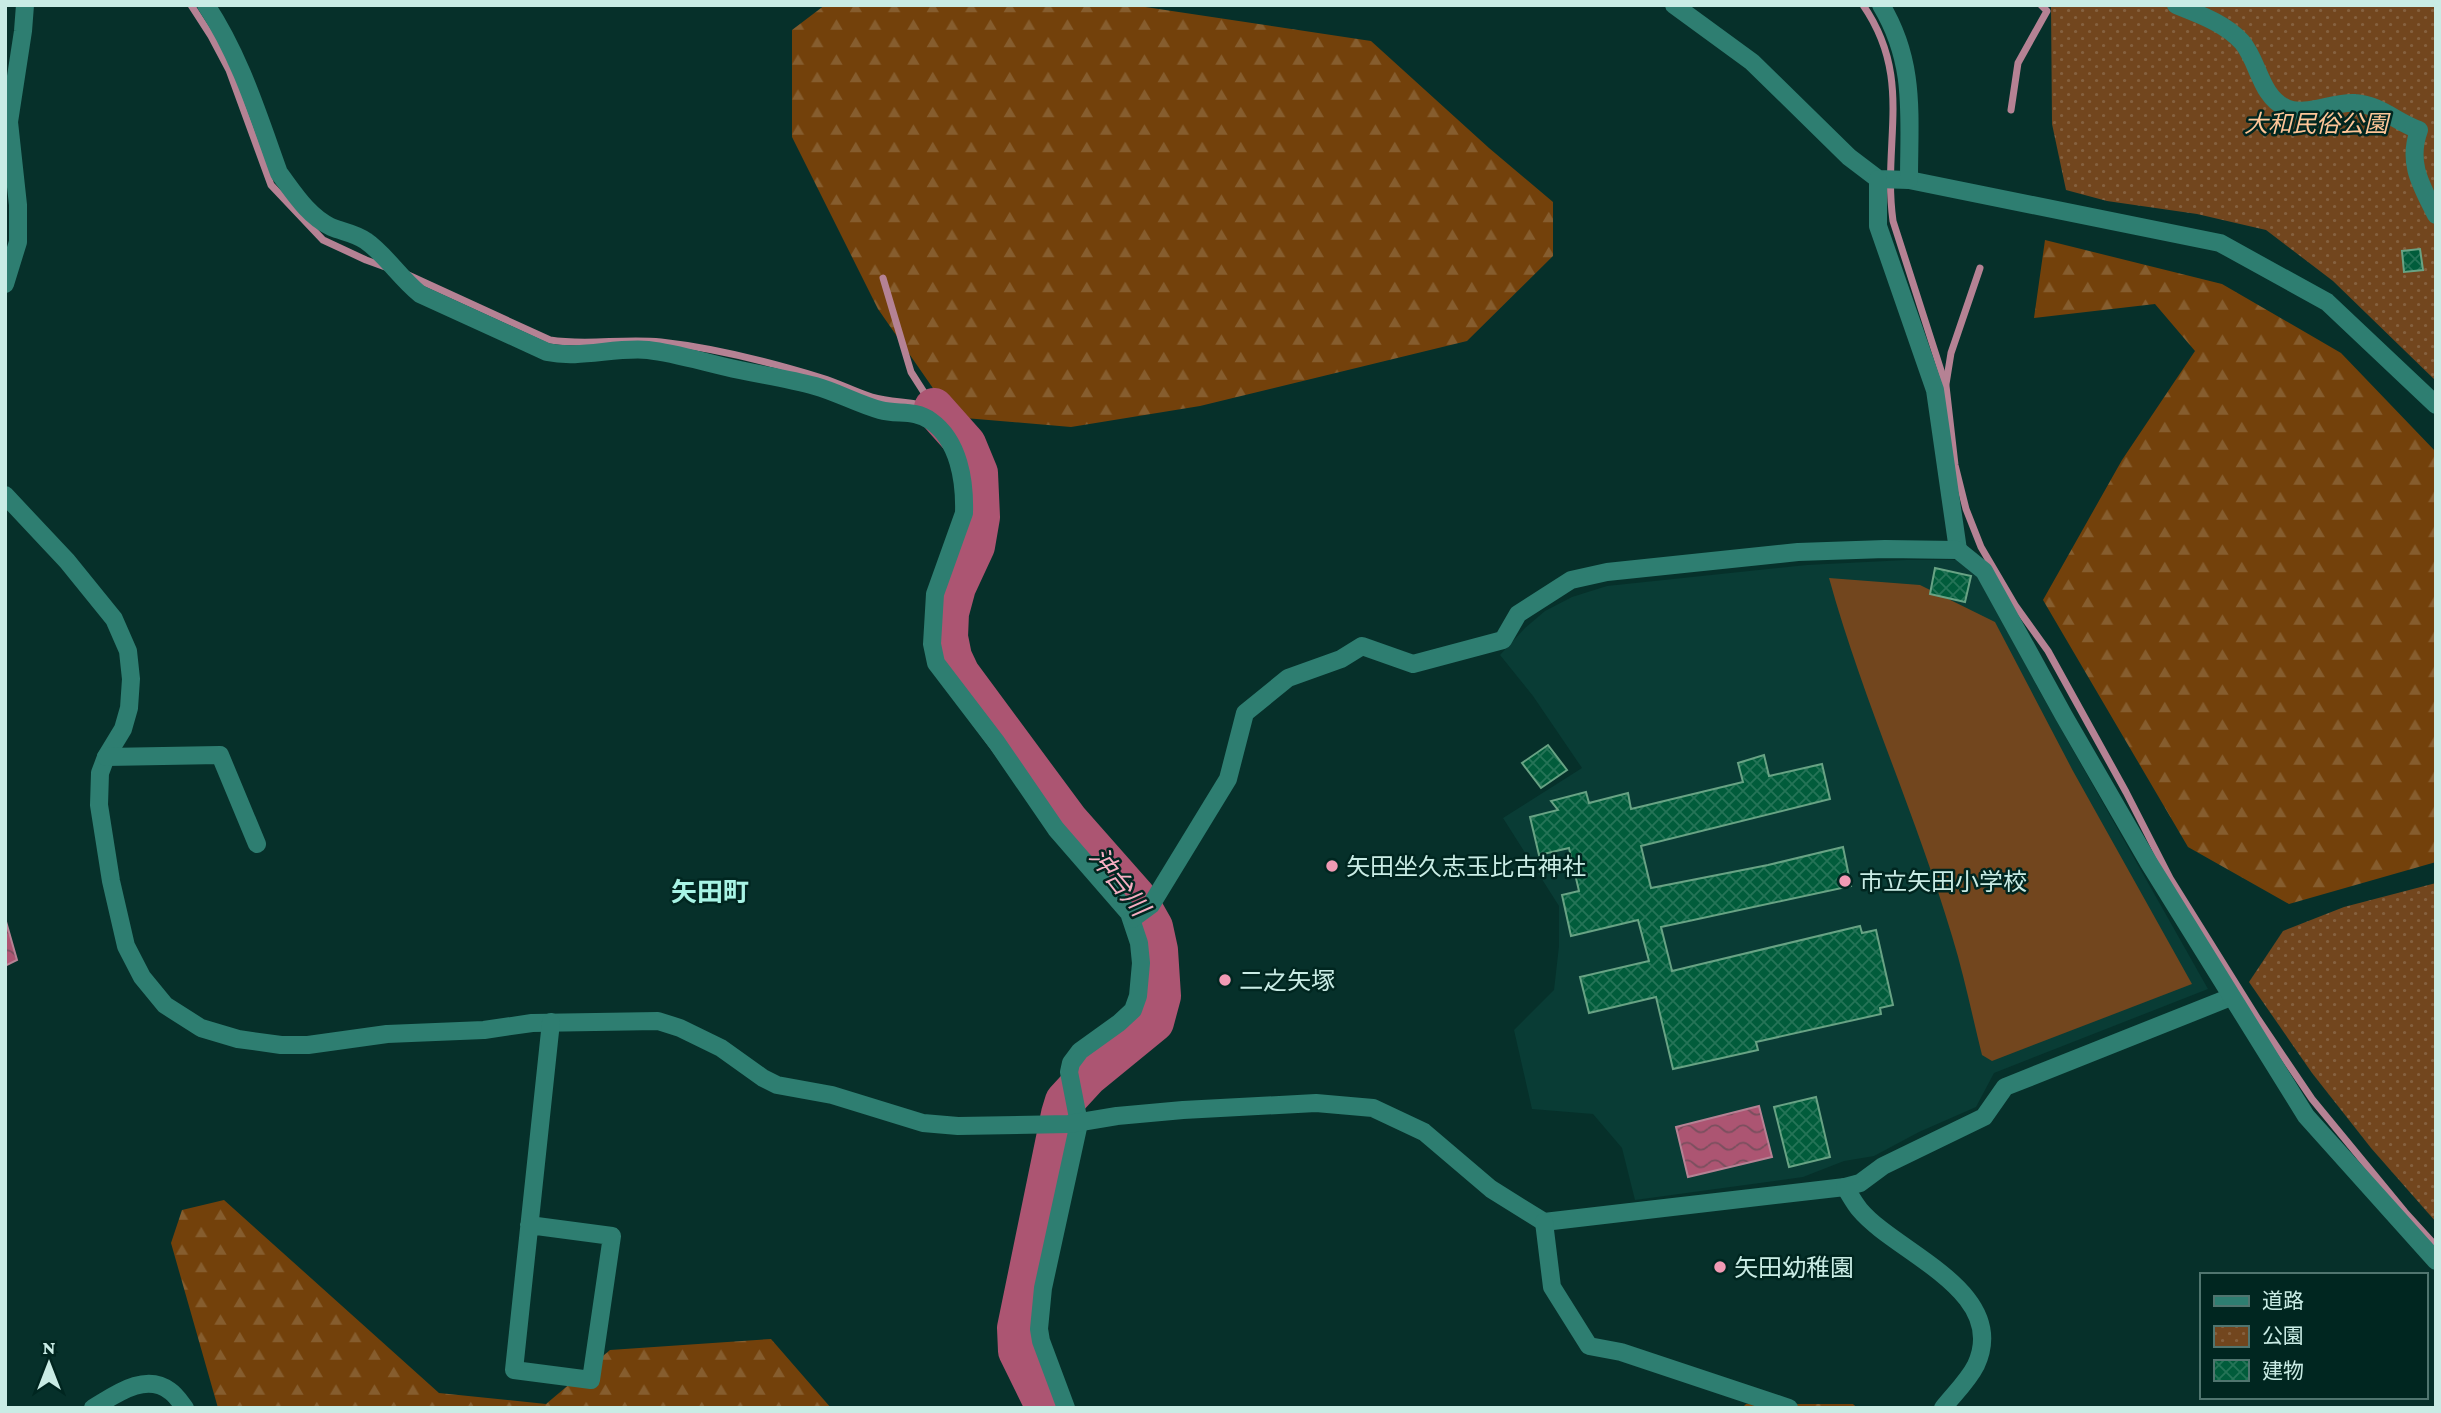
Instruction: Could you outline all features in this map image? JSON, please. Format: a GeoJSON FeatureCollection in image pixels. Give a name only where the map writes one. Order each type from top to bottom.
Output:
{"type":"FeatureCollection","features":[{"type":"Feature","properties":{"kind":"street"},"geometry":{"type":"LineString","coordinates":[[5,284],[18,242],[18,205],[9,122],[25,5]]}},
{"type":"Feature","properties":{"kind":"street"},"geometry":{"type":"LineString","coordinates":[[206,5],[237,60],[279,173],[304,206],[317,218],[331,227],[356,235],[377,250],[405,282],[420,294],[547,352],[558,354],[627,349],[659,352],[815,386],[876,409],[916,413],[932,422],[954,450],[961,472],[964,500],[964,513],[935,594],[932,644],[936,663],[989,732],[1056,829],[1141,913]]}},
{"type":"Feature","properties":{"kind":"street"},"geometry":{"type":"LineString","coordinates":[[1674,5],[1752,62],[1849,157],[1878,179],[1909,180],[2220,243],[2327,302],[2436,405]]}},
{"type":"Feature","properties":{"kind":"street"},"geometry":{"type":"LineString","coordinates":[[1881,5],[1892,23],[1904,57],[1908,93],[1909,180]]}},
{"type":"Feature","properties":{"kind":"street"},"geometry":{"type":"LineString","coordinates":[[2176,5],[2212,19],[2242,41],[2268,94],[2287,109],[2317,109],[2352,102],[2372,105],[2403,124],[2419,130],[2413,148],[2419,180],[2436,215]]}},
{"type":"Feature","properties":{"kind":"street"},"geometry":{"type":"LineString","coordinates":[[1878,179],[1878,226],[1935,390],[1958,550]]}},
{"type":"Feature","properties":{"kind":"street"},"geometry":{"type":"LineString","coordinates":[[5,495],[67,561],[114,619],[128,651],[131,679],[129,708],[123,729],[100,773],[99,805],[111,881],[126,946],[142,977],[165,1005],[201,1028],[238,1039],[281,1045],[308,1045],[414,1032],[484,1030],[551,1022],[658,1021],[680,1028],[721,1048],[762,1078],[777,1084],[832,1095],[923,1123],[958,1126],[1067,1124],[1183,1110],[1316,1103],[1373,1108],[1424,1132],[1491,1189],[1544,1222],[1845,1187],[1860,1183],[1883,1166],[1984,1117],[2005,1087],[2231,997]]}},
{"type":"Feature","properties":{"kind":"street"},"geometry":{"type":"LineString","coordinates":[[1066,1408],[1041,1341],[1040,1307],[1067,1124],[1074,1100],[1071,1063],[1080,1051],[1133,1010],[1138,996],[1141,963],[1141,913],[1228,779],[1245,713],[1288,678],[1341,659],[1362,646],[1413,664],[1503,640],[1518,614],[1571,580],[1607,572],[1798,552],[1885,549],[1958,550],[1984,571],[2070,727],[2231,997],[2306,1116],[2436,1261]]}},
{"type":"Feature","properties":{"kind":"street"},"geometry":{"type":"LineString","coordinates":[[106,757],[220,755],[257,844]]}},
{"type":"Feature","properties":{"kind":"street"},"geometry":{"type":"LineString","coordinates":[[529,1226],[612,1236],[591,1380],[513,1370],[551,1022]]}},
{"type":"Feature","properties":{"kind":"street"},"geometry":{"type":"LineString","coordinates":[[1845,1187],[1860,1210],[1896,1241],[1936,1268],[1962,1293],[1975,1312],[1982,1342],[1980,1353],[1968,1377],[1943,1408]]}},
{"type":"Feature","properties":{"kind":"street"},"geometry":{"type":"LineString","coordinates":[[1544,1222],[1552,1287],[1589,1346],[1621,1352],[1789,1408]]}},
{"type":"Feature","properties":{"kind":"street"},"geometry":{"type":"LineString","coordinates":[[93,1408],[131,1386],[151,1384],[169,1390],[185,1408]]}},
{"type":"Feature","properties":{"kind":"shaded area","name":"市立矢田小学校"},"geometry":{"type":"Polygon","coordinates":[[[1969,560],[1982,578],[2038,688],[2208,989],[1994,1073],[1976,1107],[1919,1132],[1874,1156],[1844,1161],[1803,1177],[1635,1200],[1622,1148],[1593,1114],[1532,1109],[1514,1030],[1554,990],[1559,946],[1559,906],[1503,818],[1582,768],[1533,696],[1500,655],[1545,611],[1572,597],[1607,586],[1807,565],[1969,560]]]}},
{"type":"Feature","properties":{"kind":"green space"},"geometry":{"type":"Polygon","coordinates":[[[825,5],[1132,5],[1371,41],[1553,202],[1553,256],[1467,341],[1200,406],[1071,427],[953,417],[878,309],[792,137],[792,30],[825,5]]]}},
{"type":"Feature","properties":{"kind":"green space","name":"大和民俗公園"},"geometry":{"type":"Polygon","coordinates":[[[2051,5],[2436,5],[2436,381],[2333,281],[2266,230],[2197,214],[2107,201],[2066,190],[2052,124],[2051,5]]]}},
{"type":"Feature","properties":{"kind":"green space"},"geometry":{"type":"Polygon","coordinates":[[[2045,240],[2222,284],[2341,353],[2436,452],[2436,862],[2289,904],[2188,847],[2043,600],[2122,460],[2195,351],[2155,304],[2034,318],[2045,240]]]}},
{"type":"Feature","properties":{"kind":"green space"},"geometry":{"type":"Polygon","coordinates":[[[1829,578],[1920,585],[1995,622],[2073,771],[2192,984],[1992,1061],[1982,1055],[1938,891],[1857,668],[1829,578]]]}},
{"type":"Feature","properties":{"kind":"green space"},"geometry":{"type":"Polygon","coordinates":[[[2436,883],[2436,1222],[2371,1148],[2312,1073],[2249,982],[2283,931],[2344,907],[2436,883]]]}},
{"type":"Feature","properties":{"kind":"green space"},"geometry":{"type":"Polygon","coordinates":[[[224,1200],[439,1393],[546,1404],[610,1350],[771,1339],[831,1408],[218,1408],[171,1243],[182,1210],[224,1200]]]}},
{"type":"Feature","properties":{"kind":"green space"},"geometry":{"type":"Polygon","coordinates":[[[1746,1404],[1853,1404],[1857,1408],[1742,1408],[1746,1404]]]}},
{"type":"Feature","properties":{"kind":"water"},"geometry":{"type":"Polygon","coordinates":[[[5,918],[17,960],[5,966],[5,918]]]}},
{"type":"Feature","properties":{"kind":"water"},"geometry":{"type":"Polygon","coordinates":[[[1759,1106],[1772,1157],[1688,1177],[1676,1127],[1759,1106]]]}},
{"type":"Feature","properties":{"kind":"building"},"geometry":{"type":"Polygon","coordinates":[[[2420,249],[2423,270],[2404,272],[2402,251],[2420,249]]]}},
{"type":"Feature","properties":{"kind":"building"},"geometry":{"type":"Polygon","coordinates":[[[1935,568],[1971,576],[1965,602],[1930,594],[1935,568]]]}},
{"type":"Feature","properties":{"kind":"building"},"geometry":{"type":"Polygon","coordinates":[[[1548,745],[1567,770],[1541,788],[1522,763],[1548,745]]]}},
{"type":"Feature","properties":{"kind":"building"},"geometry":{"type":"Polygon","coordinates":[[[1764,755],[1769,776],[1822,764],[1830,799],[1641,846],[1651,888],[1843,847],[1851,886],[1661,927],[1672,971],[1860,926],[1862,933],[1876,930],[1893,1005],[1880,1008],[1881,1014],[1756,1042],[1758,1050],[1673,1069],[1656,997],[1589,1013],[1580,977],[1649,961],[1638,920],[1571,936],[1562,895],[1579,891],[1569,848],[1539,855],[1530,817],[1558,810],[1551,801],[1586,792],[1589,803],[1628,793],[1631,809],[1743,782],[1738,763],[1764,755]]]}},
{"type":"Feature","properties":{"kind":"building"},"geometry":{"type":"Polygon","coordinates":[[[1816,1097],[1830,1157],[1789,1167],[1774,1107],[1816,1097]]]}},
{"type":"Feature","properties":{"kind":"waterway"},"geometry":{"type":"LineString","coordinates":[[191,5],[229,70],[271,185],[323,240],[388,268]]}},
{"type":"Feature","properties":{"kind":"waterway"},"geometry":{"type":"LineString","coordinates":[[1863,5],[1878,32],[1888,59],[1892,85],[1893,221],[1946,386],[1955,465],[1966,509],[1981,547],[2015,605],[2048,651],[2170,878],[2258,1019],[2312,1099],[2436,1246]]}},
{"type":"Feature","properties":{"kind":"waterway"},"geometry":{"type":"LineString","coordinates":[[2011,110],[2018,63],[2047,11],[2041,5]]}},
{"type":"Feature","properties":{"kind":"waterway"},"geometry":{"type":"LineString","coordinates":[[1946,384],[1951,353],[1980,268]]}},
{"type":"Feature","properties":{"kind":"waterway"},"geometry":{"type":"LineString","coordinates":[[406,274],[550,340],[647,341],[702,348],[802,372],[872,397],[934,408]]}},
{"type":"Feature","properties":{"kind":"waterway"},"geometry":{"type":"LineString","coordinates":[[883,278],[911,372],[934,408]]}},
{"type":"Feature","properties":{"kind":"waterway","name":"沖台川"},"geometry":{"type":"LineString","coordinates":[[934,408],[966,444],[978,473],[980,517],[975,546],[956,587],[949,613],[948,637],[952,657],[960,674],[1068,820],[1136,897],[1153,927],[1158,950],[1161,996],[1154,1022],[1088,1076],[1065,1101],[1061,1114],[1017,1328],[1018,1351],[1046,1408]]}},
{"type":"Feature","properties":{"kind":"place","name":"矢田坐久志玉比古神社"},"geometry":{"type":"Point","coordinates":[1332,866]}},
{"type":"Feature","properties":{"kind":"place","name":"市立矢田小学校"},"geometry":{"type":"Point","coordinates":[1845,881]}},
{"type":"Feature","properties":{"kind":"place","name":"二之矢塚"},"geometry":{"type":"Point","coordinates":[1225,980]}},
{"type":"Feature","properties":{"kind":"place","name":"矢田幼稚園"},"geometry":{"type":"Point","coordinates":[1720,1267]}},
{"type":"Feature","properties":{"kind":"district","name":"矢田町"},"geometry":{"type":"Point","coordinates":[710,892]}}]}
